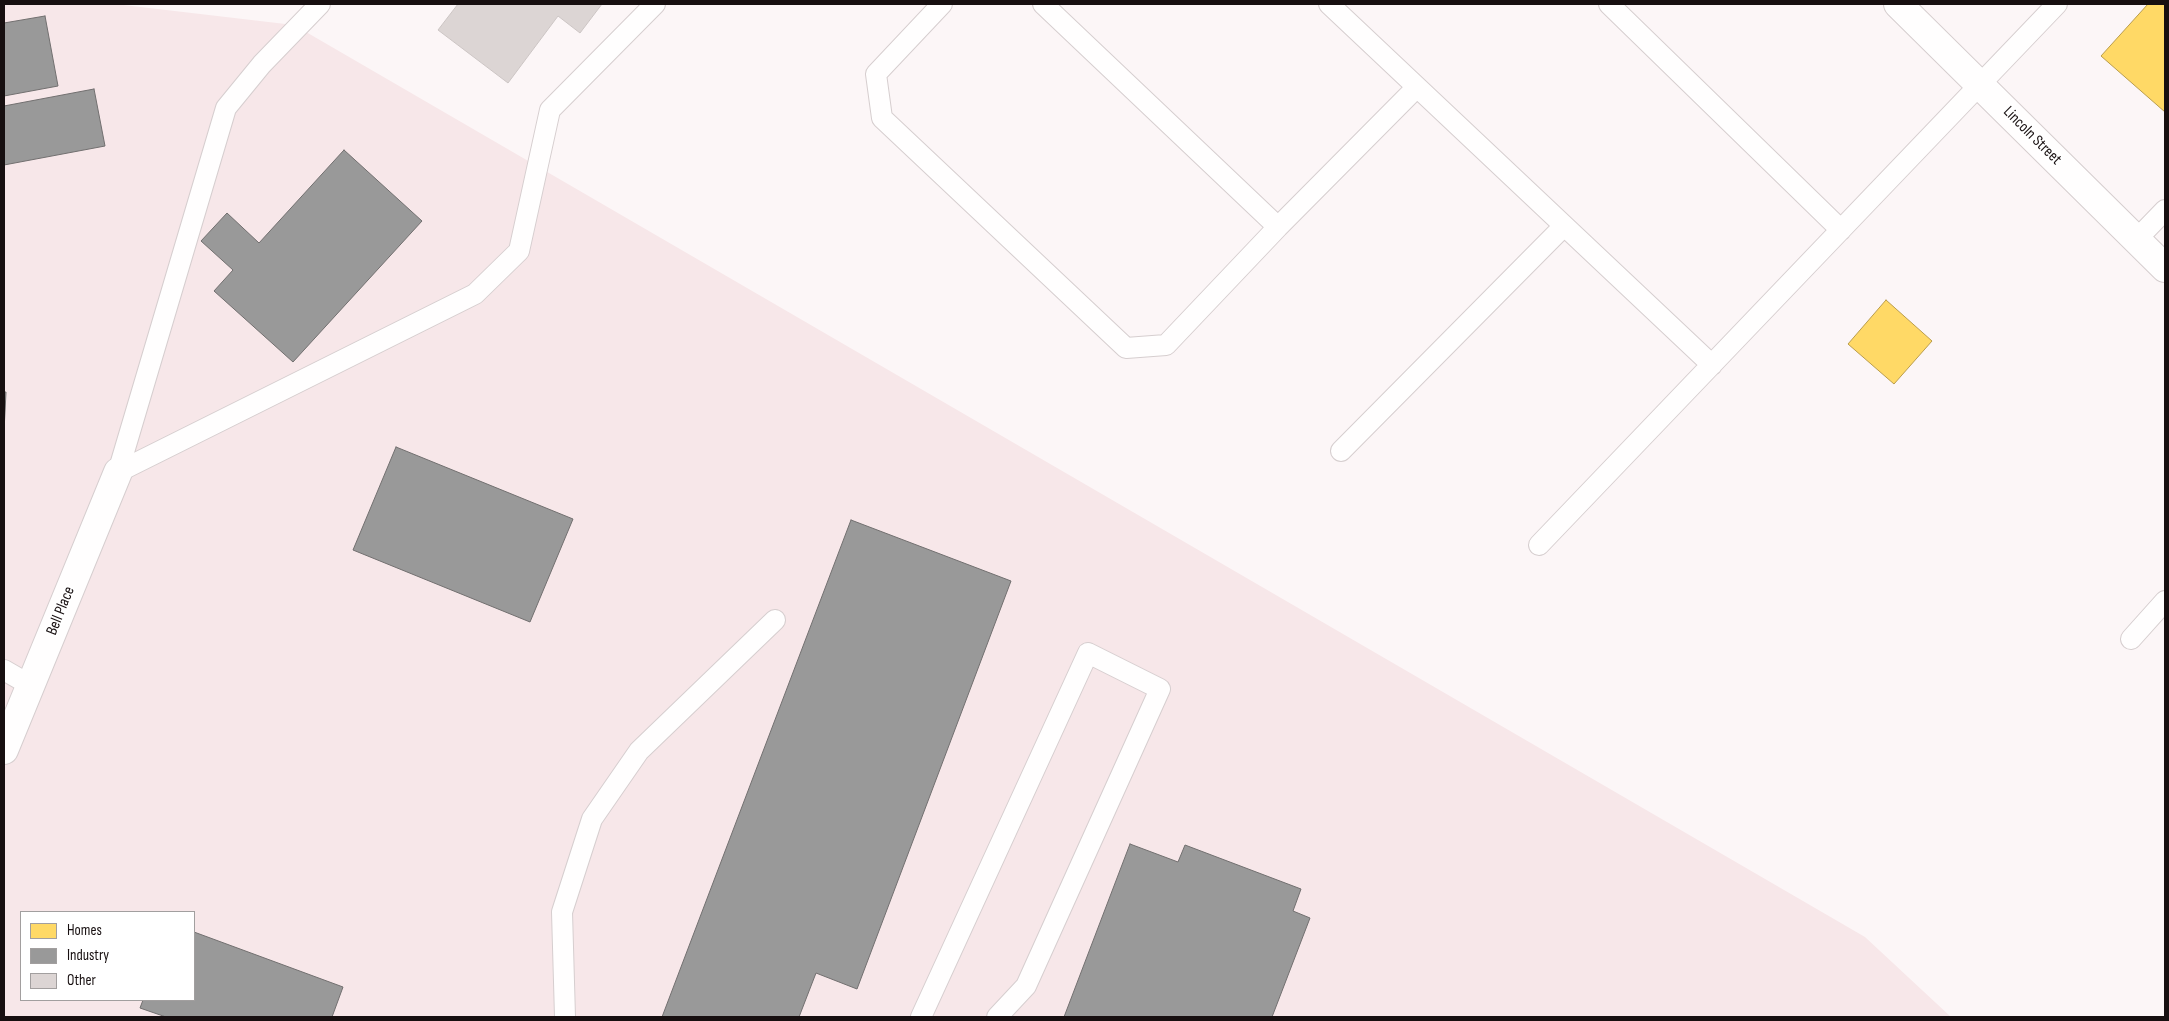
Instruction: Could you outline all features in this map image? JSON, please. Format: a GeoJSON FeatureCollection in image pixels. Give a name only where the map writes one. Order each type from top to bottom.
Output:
{"type":"FeatureCollection","features":[{"type":"Feature","properties":{"kind":"street","name":"Lincoln Street"},"geometry":{"type":"LineString","coordinates":[[1898,4],[1981,84],[2135,241],[2165,268]]}},
{"type":"Feature","properties":{"kind":"street","name":"Bell Place"},"geometry":{"type":"LineString","coordinates":[[4,750],[118,472]]}},
{"type":"Feature","properties":{"kind":"lane"},"geometry":{"type":"LineString","coordinates":[[118,472],[226,108],[262,64],[320,4]]}},
{"type":"Feature","properties":{"kind":"lane"},"geometry":{"type":"LineString","coordinates":[[118,472],[475,294],[519,251],[550,110],[655,4]]}},
{"type":"Feature","properties":{"kind":"lane"},"geometry":{"type":"LineString","coordinates":[[942,4],[876,74],[882,118],[1126,348],[1166,345],[1278,227],[1417,87]]}},
{"type":"Feature","properties":{"kind":"lane"},"geometry":{"type":"LineString","coordinates":[[1043,4],[1278,227]]}},
{"type":"Feature","properties":{"kind":"lane"},"geometry":{"type":"LineString","coordinates":[[1329,4],[1712,365]]}},
{"type":"Feature","properties":{"kind":"lane"},"geometry":{"type":"LineString","coordinates":[[1609,4],[1841,230]]}},
{"type":"Feature","properties":{"kind":"lane"},"geometry":{"type":"LineString","coordinates":[[1539,545],[2057,4]]}},
{"type":"Feature","properties":{"kind":"lane"},"geometry":{"type":"LineString","coordinates":[[2135,241],[2165,210]]}},
{"type":"Feature","properties":{"kind":"lane"},"geometry":{"type":"LineString","coordinates":[[1341,451],[1564,226]]}},
{"type":"Feature","properties":{"kind":"lane"},"geometry":{"type":"LineString","coordinates":[[2131,639],[2165,601]]}},
{"type":"Feature","properties":{"kind":"lane"},"geometry":{"type":"LineString","coordinates":[[565,1017],[562,912],[592,819],[639,751],[775,620]]}},
{"type":"Feature","properties":{"kind":"lane"},"geometry":{"type":"LineString","coordinates":[[921,1017],[1088,653],[1160,689],[1026,986],[997,1017]]}},
{"type":"Feature","properties":{"kind":"lane"},"geometry":{"type":"LineString","coordinates":[[4,670],[30,685]]}},
{"type":"Feature","properties":{"kind":"shaded area"},"geometry":{"type":"Polygon","coordinates":[[[4,4],[115,4],[294,25],[1865,937],[1951,1017],[4,1017],[4,4]]]}},
{"type":"Feature","properties":{"kind":"building: Homes"},"geometry":{"type":"Polygon","coordinates":[[[2148,4],[2165,4],[2165,112],[2101,56],[2148,4]]]}},
{"type":"Feature","properties":{"kind":"building: Homes"},"geometry":{"type":"Polygon","coordinates":[[[1886,300],[1932,341],[1894,384],[1848,344],[1886,300]]]}},
{"type":"Feature","properties":{"kind":"building: Industry"},"geometry":{"type":"Polygon","coordinates":[[[45,16],[58,86],[4,96],[4,23],[45,16]]]}},
{"type":"Feature","properties":{"kind":"building: Industry"},"geometry":{"type":"Polygon","coordinates":[[[94,89],[105,146],[4,165],[4,106],[94,89]]]}},
{"type":"Feature","properties":{"kind":"building: Industry"},"geometry":{"type":"Polygon","coordinates":[[[344,150],[422,221],[293,362],[214,291],[233,270],[201,241],[227,213],[259,243],[344,150]]]}},
{"type":"Feature","properties":{"kind":"building: Industry"},"geometry":{"type":"Polygon","coordinates":[[[4,392],[6,392],[4,431],[4,392]]]}},
{"type":"Feature","properties":{"kind":"building: Industry"},"geometry":{"type":"Polygon","coordinates":[[[396,447],[573,519],[530,622],[353,550],[396,447]]]}},
{"type":"Feature","properties":{"kind":"building: Industry"},"geometry":{"type":"Polygon","coordinates":[[[851,520],[1011,581],[857,989],[816,973],[799,1017],[662,1017],[851,520]]]}},
{"type":"Feature","properties":{"kind":"building: Industry"},"geometry":{"type":"Polygon","coordinates":[[[1130,844],[1178,862],[1185,845],[1301,889],[1293,911],[1310,918],[1272,1017],[1064,1017],[1130,844]]]}},
{"type":"Feature","properties":{"kind":"building: Industry"},"geometry":{"type":"Polygon","coordinates":[[[195,932],[343,987],[332,1017],[166,1017],[140,1008],[143,1001],[195,1001],[195,932]]]}},
{"type":"Feature","properties":{"kind":"building: Other"},"geometry":{"type":"Polygon","coordinates":[[[458,4],[602,4],[580,33],[558,16],[508,83],[438,30],[458,4]]]}}]}
